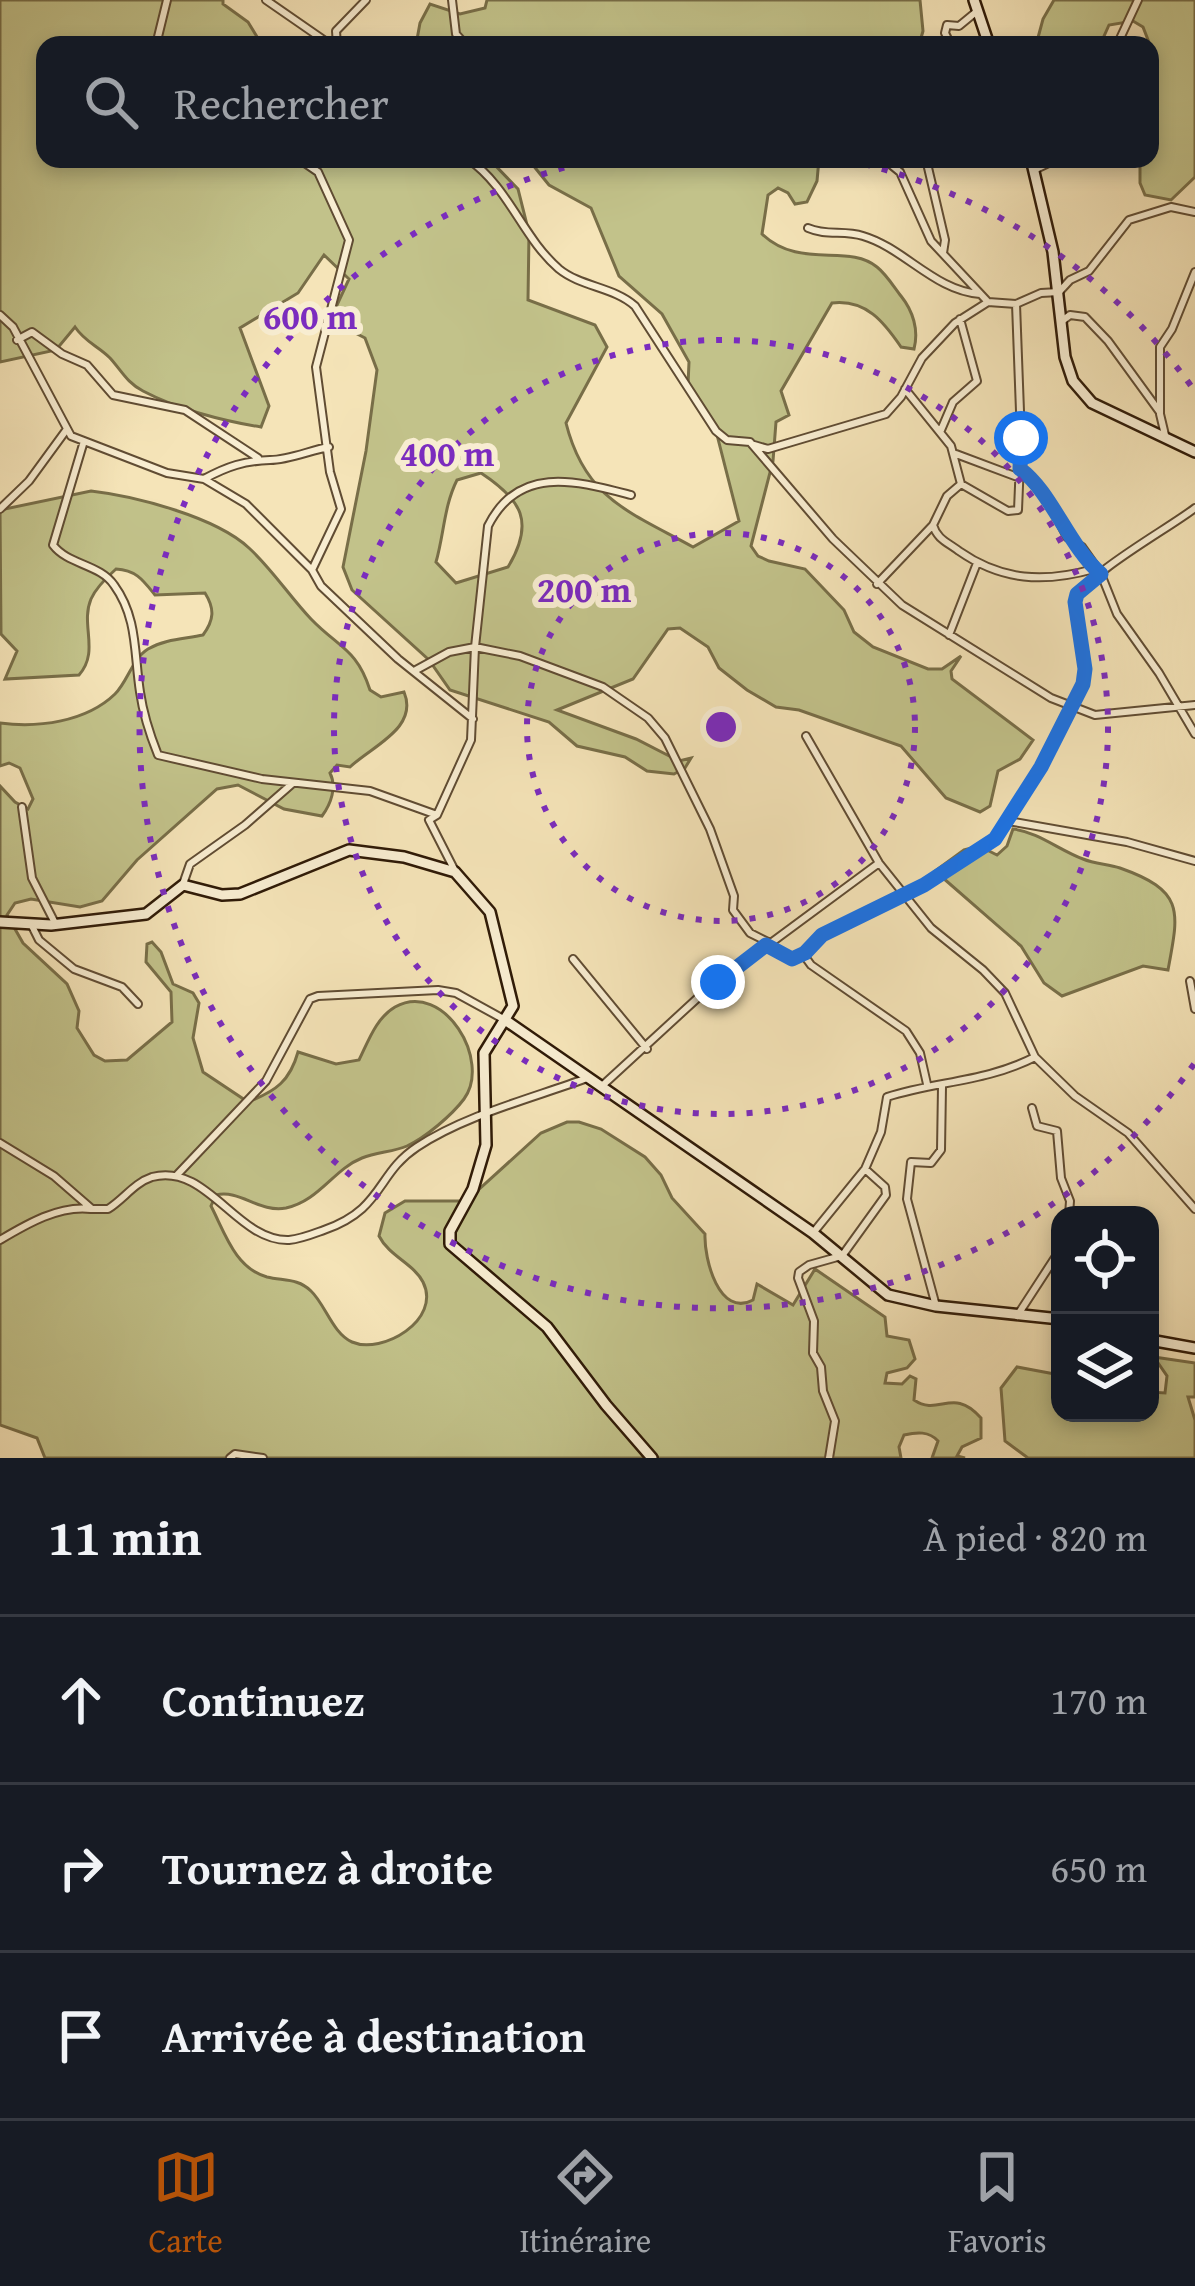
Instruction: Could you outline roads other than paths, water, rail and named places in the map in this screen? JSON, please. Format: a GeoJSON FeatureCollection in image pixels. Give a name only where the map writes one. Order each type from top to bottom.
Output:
{"type":"FeatureCollection","features":[{"type":"Feature","properties":{"kind":"street"},"geometry":{"type":"LineString","coordinates":[[158,36],[167,0]]}},
{"type":"Feature","properties":{"kind":"street"},"geometry":{"type":"LineString","coordinates":[[335,36],[366,0]]}},
{"type":"Feature","properties":{"kind":"street"},"geometry":{"type":"LineString","coordinates":[[452,0],[457,36]]}},
{"type":"Feature","properties":{"kind":"street"},"geometry":{"type":"LineString","coordinates":[[1121,36],[1138,0]]}},
{"type":"Feature","properties":{"kind":"street"},"geometry":{"type":"LineString","coordinates":[[269,1],[321,36]]}},
{"type":"Feature","properties":{"kind":"street"},"geometry":{"type":"LineString","coordinates":[[946,36],[947,25],[959,26],[975,6]]}},
{"type":"Feature","properties":{"kind":"street"},"geometry":{"type":"LineString","coordinates":[[975,6],[986,36]]}},
{"type":"Feature","properties":{"kind":"street"},"geometry":{"type":"LineString","coordinates":[[312,168],[350,240],[316,367],[330,472],[341,509],[312,570]]}},
{"type":"Feature","properties":{"kind":"street"},"geometry":{"type":"LineString","coordinates":[[480,168],[554,265],[635,306],[716,431],[727,440],[768,448],[886,414],[922,358],[960,319],[988,302],[1016,304],[1041,293],[1059,292],[1093,268],[1130,220],[1171,207],[1195,212]]}},
{"type":"Feature","properties":{"kind":"street"},"geometry":{"type":"LineString","coordinates":[[488,168],[490,176]]}},
{"type":"Feature","properties":{"kind":"street"},"geometry":{"type":"LineString","coordinates":[[895,168],[931,242],[988,302]]}},
{"type":"Feature","properties":{"kind":"street"},"geometry":{"type":"LineString","coordinates":[[928,168],[945,241],[943,253]]}},
{"type":"Feature","properties":{"kind":"street"},"geometry":{"type":"LineString","coordinates":[[1033,168],[1059,292],[1070,376],[1092,403],[1195,452]]}},
{"type":"Feature","properties":{"kind":"street"},"geometry":{"type":"LineString","coordinates":[[808,228],[821,234],[864,236],[924,272],[980,294]]}},
{"type":"Feature","properties":{"kind":"street"},"geometry":{"type":"LineString","coordinates":[[1165,435],[1160,414],[1160,347],[1195,272]]}},
{"type":"Feature","properties":{"kind":"street"},"geometry":{"type":"LineString","coordinates":[[961,484],[1014,512],[1020,506],[1016,304]]}},
{"type":"Feature","properties":{"kind":"street"},"geometry":{"type":"LineString","coordinates":[[1062,321],[1075,314],[1085,317],[1108,340],[1160,414]]}},
{"type":"Feature","properties":{"kind":"street"},"geometry":{"type":"LineString","coordinates":[[0,315],[13,327],[67,429],[84,441],[167,472],[204,479],[246,504],[312,570],[320,586],[473,719]]}},
{"type":"Feature","properties":{"kind":"street"},"geometry":{"type":"LineString","coordinates":[[940,432],[953,402],[977,381],[960,319]]}},
{"type":"Feature","properties":{"kind":"street"},"geometry":{"type":"LineString","coordinates":[[16,340],[32,332],[87,365],[113,395],[185,410],[257,458]]}},
{"type":"Feature","properties":{"kind":"street"},"geometry":{"type":"LineString","coordinates":[[905,389],[956,453],[961,484]]}},
{"type":"Feature","properties":{"kind":"street"},"geometry":{"type":"LineString","coordinates":[[0,509],[67,429]]}},
{"type":"Feature","properties":{"kind":"street"},"geometry":{"type":"LineString","coordinates":[[84,441],[53,545],[64,556],[108,577],[120,593],[138,641],[140,697],[158,755],[293,783],[370,790],[437,815]]}},
{"type":"Feature","properties":{"kind":"street"},"geometry":{"type":"LineString","coordinates":[[750,442],[877,584],[926,623],[1051,698],[1095,715],[1195,705]]}},
{"type":"Feature","properties":{"kind":"street"},"geometry":{"type":"LineString","coordinates":[[204,479],[257,458],[272,460],[329,447]]}},
{"type":"Feature","properties":{"kind":"street"},"geometry":{"type":"LineString","coordinates":[[956,453],[1030,476],[1067,537],[1082,547],[1118,614],[1195,734]]}},
{"type":"Feature","properties":{"kind":"street"},"geometry":{"type":"LineString","coordinates":[[631,495],[586,483],[548,480],[496,510],[486,538],[473,719],[466,755],[437,815],[429,820],[455,872],[483,900],[497,931],[513,1006],[482,1062],[486,1145],[481,1168],[450,1231],[450,1244],[548,1327],[652,1458]]}},
{"type":"Feature","properties":{"kind":"street"},"geometry":{"type":"LineString","coordinates":[[877,584],[933,525],[947,496],[961,484]]}},
{"type":"Feature","properties":{"kind":"street"},"geometry":{"type":"LineString","coordinates":[[413,670],[449,652],[475,647],[520,656],[583,677],[648,718],[665,738],[710,830],[734,896],[734,910],[750,933],[792,959],[822,935],[904,894],[995,839],[1073,707],[1085,669],[1077,594],[1097,572],[1195,508]]}},
{"type":"Feature","properties":{"kind":"street"},"geometry":{"type":"LineString","coordinates":[[933,525],[937,536],[977,563],[1031,580],[1097,572]]}},
{"type":"Feature","properties":{"kind":"street"},"geometry":{"type":"LineString","coordinates":[[949,634],[977,563]]}},
{"type":"Feature","properties":{"kind":"street"},"geometry":{"type":"LineString","coordinates":[[806,736],[880,863],[904,894],[931,928],[1005,993],[1034,1057],[1075,1096],[1128,1133],[1193,1205]]}},
{"type":"Feature","properties":{"kind":"street"},"geometry":{"type":"LineString","coordinates":[[0,922],[56,925],[146,914],[183,885],[190,863],[245,825],[293,783]]}},
{"type":"Feature","properties":{"kind":"street"},"geometry":{"type":"LineString","coordinates":[[22,808],[32,878],[56,925]]}},
{"type":"Feature","properties":{"kind":"street"},"geometry":{"type":"LineString","coordinates":[[1008,821],[1127,842],[1195,861]]}},
{"type":"Feature","properties":{"kind":"street"},"geometry":{"type":"LineString","coordinates":[[183,885],[222,895],[240,894],[349,850],[404,857],[455,872]]}},
{"type":"Feature","properties":{"kind":"street"},"geometry":{"type":"LineString","coordinates":[[603,1085],[702,994],[880,863]]}},
{"type":"Feature","properties":{"kind":"street"},"geometry":{"type":"LineString","coordinates":[[32,924],[39,940],[74,969],[122,987],[138,1004]]}},
{"type":"Feature","properties":{"kind":"street"},"geometry":{"type":"LineString","coordinates":[[803,954],[906,1030],[920,1053],[926,1084]]}},
{"type":"Feature","properties":{"kind":"street"},"geometry":{"type":"LineString","coordinates":[[573,958],[646,1049]]}},
{"type":"Feature","properties":{"kind":"street"},"geometry":{"type":"LineString","coordinates":[[1190,981],[1195,1009]]}},
{"type":"Feature","properties":{"kind":"street"},"geometry":{"type":"LineString","coordinates":[[176,1176],[266,1081],[310,999],[438,990],[456,993],[505,1020],[590,1076],[813,1233],[888,1295],[936,1306],[1051,1318]]}},
{"type":"Feature","properties":{"kind":"street"},"geometry":{"type":"LineString","coordinates":[[813,1233],[865,1169],[881,1132],[887,1097],[926,1084],[942,1087],[1004,1072],[1034,1057]]}},
{"type":"Feature","properties":{"kind":"street"},"geometry":{"type":"LineString","coordinates":[[0,1240],[33,1221],[67,1210],[108,1209],[152,1177],[176,1176],[212,1195],[253,1228],[291,1240],[362,1212],[417,1147],[460,1124],[590,1076]]}},
{"type":"Feature","properties":{"kind":"street"},"geometry":{"type":"LineString","coordinates":[[936,1306],[907,1194],[911,1162],[931,1162],[940,1150],[942,1087]]}},
{"type":"Feature","properties":{"kind":"street"},"geometry":{"type":"LineString","coordinates":[[1031,1108],[1037,1126],[1057,1131],[1060,1178],[1070,1206]]}},
{"type":"Feature","properties":{"kind":"street"},"geometry":{"type":"LineString","coordinates":[[0,1143],[54,1176],[92,1209]]}},
{"type":"Feature","properties":{"kind":"street"},"geometry":{"type":"LineString","coordinates":[[829,1458],[835,1421],[813,1353],[814,1321],[798,1279],[809,1265],[842,1256],[886,1195],[885,1187],[865,1169]]}},
{"type":"Feature","properties":{"kind":"street"},"geometry":{"type":"LineString","coordinates":[[1017,1316],[1051,1264]]}},
{"type":"Feature","properties":{"kind":"street"},"geometry":{"type":"LineString","coordinates":[[1159,1342],[1195,1348]]}},
{"type":"Feature","properties":{"kind":"street"},"geometry":{"type":"LineString","coordinates":[[230,1458],[235,1454],[262,1458]]}}]}
